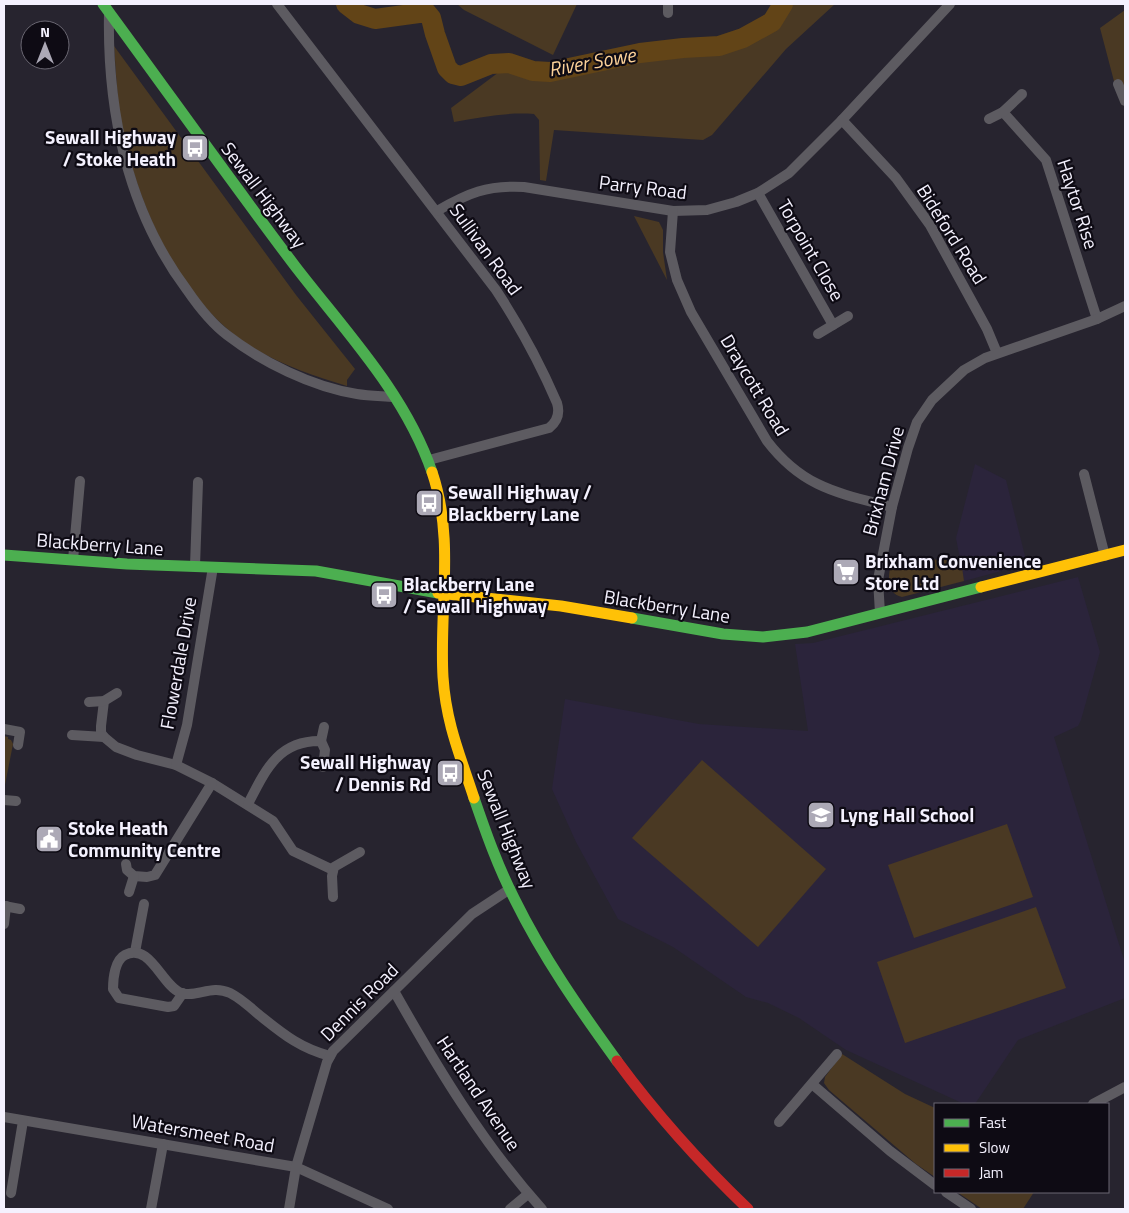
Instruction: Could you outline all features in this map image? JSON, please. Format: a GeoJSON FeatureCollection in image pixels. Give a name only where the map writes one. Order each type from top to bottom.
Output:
{"type":"FeatureCollection","features":[{"type":"Feature","properties":{"kind":"street","name":"Sullivan Road"},"geometry":{"type":"LineString","coordinates":[[277,4],[496,290],[533,350],[559,408],[557,419],[549,428],[429,460]]}},
{"type":"Feature","properties":{"kind":"street","name":"Parry Road"},"geometry":{"type":"LineString","coordinates":[[437,212],[459,198],[484,189],[503,186],[524,187],[673,211],[707,210],[736,202],[758,193],[789,173],[842,120],[943,6]]}},
{"type":"Feature","properties":{"kind":"street","name":"Sewall Highway"},"geometry":{"type":"LineString","coordinates":[[106,8],[232,182],[374,368],[418,438],[429,460],[445,527],[446,553],[442,657],[446,711],[453,738],[477,807],[510,889],[535,938],[590,1024],[622,1068],[688,1148],[727,1190],[748,1209]]}},
{"type":"Feature","properties":{"kind":"street","name":"Sewall Highway"},"geometry":{"type":"LineString","coordinates":[[106,8],[113,106],[127,168],[140,206],[156,243],[184,287],[210,319],[226,334],[277,366],[335,389],[356,394],[394,397]]}},
{"type":"Feature","properties":{"kind":"street"},"geometry":{"type":"LineString","coordinates":[[989,119],[1004,112],[1022,94]]}},
{"type":"Feature","properties":{"kind":"street","name":"Haytor Rise"},"geometry":{"type":"LineString","coordinates":[[1004,112],[1046,160],[1097,319]]}},
{"type":"Feature","properties":{"kind":"street","name":"Bideford Road"},"geometry":{"type":"LineString","coordinates":[[842,120],[896,178],[930,225],[987,328],[998,353]]}},
{"type":"Feature","properties":{"kind":"street","name":"Torpoint Close"},"geometry":{"type":"LineString","coordinates":[[758,193],[834,325]]}},
{"type":"Feature","properties":{"kind":"street","name":"Draycott Road"},"geometry":{"type":"LineString","coordinates":[[673,211],[670,252],[678,280],[691,312],[767,442],[778,456],[810,481],[832,491],[892,507]]}},
{"type":"Feature","properties":{"kind":"street","name":"Brixham Drive"},"geometry":{"type":"LineString","coordinates":[[880,613],[878,580],[892,507],[917,422],[932,400],[949,383],[974,363],[1097,319],[1125,306]]}},
{"type":"Feature","properties":{"kind":"street","name":"Torpoint Close"},"geometry":{"type":"LineString","coordinates":[[818,334],[848,316]]}},
{"type":"Feature","properties":{"kind":"street"},"geometry":{"type":"LineString","coordinates":[[1084,474],[1106,556]]}},
{"type":"Feature","properties":{"kind":"street"},"geometry":{"type":"LineString","coordinates":[[73,560],[80,481]]}},
{"type":"Feature","properties":{"kind":"street"},"geometry":{"type":"LineString","coordinates":[[195,566],[198,482]]}},
{"type":"Feature","properties":{"kind":"street","name":"Blackberry Lane"},"geometry":{"type":"LineString","coordinates":[[4,555],[316,571],[445,594],[561,606],[723,634],[763,636],[806,632],[1125,550]]}},
{"type":"Feature","properties":{"kind":"street","name":"Flowerdale Drive"},"geometry":{"type":"LineString","coordinates":[[176,765],[187,725],[212,567]]}},
{"type":"Feature","properties":{"kind":"street"},"geometry":{"type":"LineString","coordinates":[[89,702],[104,701],[116,694]]}},
{"type":"Feature","properties":{"kind":"street"},"geometry":{"type":"LineString","coordinates":[[104,701],[100,726],[104,737],[116,747],[125,752],[176,765],[212,783],[273,821],[293,851],[333,870]]}},
{"type":"Feature","properties":{"kind":"street"},"geometry":{"type":"LineString","coordinates":[[323,767],[325,750],[324,744],[321,741],[324,727]]}},
{"type":"Feature","properties":{"kind":"street"},"geometry":{"type":"LineString","coordinates":[[4,729],[20,732],[18,745]]}},
{"type":"Feature","properties":{"kind":"street"},"geometry":{"type":"LineString","coordinates":[[72,735],[104,737]]}},
{"type":"Feature","properties":{"kind":"street"},"geometry":{"type":"LineString","coordinates":[[248,804],[266,771],[282,751],[297,744],[321,741]]}},
{"type":"Feature","properties":{"kind":"street"},"geometry":{"type":"LineString","coordinates":[[126,864],[127,870],[134,876],[151,877],[159,870],[212,783]]}},
{"type":"Feature","properties":{"kind":"street"},"geometry":{"type":"LineString","coordinates":[[4,800],[16,801]]}},
{"type":"Feature","properties":{"kind":"street"},"geometry":{"type":"LineString","coordinates":[[333,897],[333,870],[337,864],[360,852]]}},
{"type":"Feature","properties":{"kind":"street"},"geometry":{"type":"LineString","coordinates":[[129,892],[134,876]]}},
{"type":"Feature","properties":{"kind":"street","name":"Dennis Road"},"geometry":{"type":"LineString","coordinates":[[290,1209],[296,1167],[330,1056],[341,1041],[472,914],[510,889]]}},
{"type":"Feature","properties":{"kind":"street"},"geometry":{"type":"LineString","coordinates":[[136,952],[144,904]]}},
{"type":"Feature","properties":{"kind":"street"},"geometry":{"type":"LineString","coordinates":[[4,924],[5,906],[20,909]]}},
{"type":"Feature","properties":{"kind":"street"},"geometry":{"type":"LineString","coordinates":[[183,993],[174,1006],[168,1008],[119,998],[113,989],[118,961],[127,954],[136,952],[147,958],[173,988],[183,993],[195,993],[206,990],[224,991],[240,999],[296,1043],[330,1056]]}},
{"type":"Feature","properties":{"kind":"street","name":"Hartland Avenue"},"geometry":{"type":"LineString","coordinates":[[394,991],[439,1070],[528,1194],[542,1209]]}},
{"type":"Feature","properties":{"kind":"street"},"geometry":{"type":"LineString","coordinates":[[779,1122],[837,1054]]}},
{"type":"Feature","properties":{"kind":"street"},"geometry":{"type":"LineString","coordinates":[[812,1084],[890,1151],[934,1184]]}},
{"type":"Feature","properties":{"kind":"street"},"geometry":{"type":"LineString","coordinates":[[1095,1103],[1125,1087]]}},
{"type":"Feature","properties":{"kind":"street","name":"Watersmeet Road"},"geometry":{"type":"LineString","coordinates":[[4,1117],[296,1167],[388,1209]]}},
{"type":"Feature","properties":{"kind":"street"},"geometry":{"type":"LineString","coordinates":[[11,1192],[23,1121]]}},
{"type":"Feature","properties":{"kind":"street"},"geometry":{"type":"LineString","coordinates":[[151,1209],[163,1144]]}},
{"type":"Feature","properties":{"kind":"street"},"geometry":{"type":"LineString","coordinates":[[947,1193],[971,1209]]}},
{"type":"Feature","properties":{"kind":"street"},"geometry":{"type":"LineString","coordinates":[[510,1209],[528,1194]]}},
{"type":"Feature","properties":{"kind":"shaded area"},"geometry":{"type":"Polygon","coordinates":[[[457,4],[577,4],[553,55],[464,10],[457,4]]]}},
{"type":"Feature","properties":{"kind":"shaded area"},"geometry":{"type":"Polygon","coordinates":[[[789,4],[835,4],[786,49],[712,135],[703,140],[554,130],[546,181],[540,180],[539,120],[534,114],[504,114],[454,122],[451,108],[503,69],[525,74],[545,75],[670,52],[720,51],[772,28],[789,4]]]}},
{"type":"Feature","properties":{"kind":"shaded area"},"geometry":{"type":"Polygon","coordinates":[[[1125,10],[1125,87],[1122,84],[1115,85],[1100,28],[1125,10]]]}},
{"type":"Feature","properties":{"kind":"shaded area"},"geometry":{"type":"Polygon","coordinates":[[[114,46],[296,295],[355,369],[347,380],[347,386],[288,366],[255,349],[228,330],[205,306],[184,279],[166,250],[151,218],[128,154],[121,122],[114,46]]]}},
{"type":"Feature","properties":{"kind":"shaded area"},"geometry":{"type":"Polygon","coordinates":[[[634,216],[659,222],[663,230],[663,252],[667,280],[634,216]]]}},
{"type":"Feature","properties":{"kind":"shaded area"},"geometry":{"type":"Polygon","coordinates":[[[975,464],[1006,480],[1027,564],[964,581],[956,538],[975,464]]]}},
{"type":"Feature","properties":{"kind":"shaded area"},"geometry":{"type":"Polygon","coordinates":[[[892,559],[961,560],[964,581],[902,597],[896,595],[890,587],[889,576],[892,559]]]}},
{"type":"Feature","properties":{"kind":"shaded area","name":"Lyng Hall School"},"geometry":{"type":"Polygon","coordinates":[[[1078,577],[1100,652],[1078,726],[1054,737],[1125,963],[1125,998],[1018,1040],[976,1103],[962,1103],[846,1050],[799,1018],[768,1003],[746,997],[673,947],[618,919],[576,842],[552,789],[565,699],[699,724],[808,731],[795,644],[813,643],[1078,577]]]}},
{"type":"Feature","properties":{"kind":"shaded area"},"geometry":{"type":"Polygon","coordinates":[[[4,736],[8,737],[13,744],[4,790],[4,736]]]}},
{"type":"Feature","properties":{"kind":"shaded area"},"geometry":{"type":"Polygon","coordinates":[[[702,760],[826,869],[758,947],[632,838],[702,760]]]}},
{"type":"Feature","properties":{"kind":"shaded area"},"geometry":{"type":"Polygon","coordinates":[[[1007,824],[1033,897],[914,938],[888,865],[1007,824]]]}},
{"type":"Feature","properties":{"kind":"shaded area"},"geometry":{"type":"Polygon","coordinates":[[[1036,907],[1066,988],[905,1043],[877,962],[1036,907]]]}},
{"type":"Feature","properties":{"kind":"shaded area"},"geometry":{"type":"Polygon","coordinates":[[[842,1054],[905,1094],[934,1108],[934,1176],[916,1164],[829,1090],[824,1083],[825,1077],[842,1054]]]}},
{"type":"Feature","properties":{"kind":"shaded area"},"geometry":{"type":"Polygon","coordinates":[[[958,1193],[1033,1193],[1023,1209],[982,1209],[958,1193]]]}},
{"type":"Feature","properties":{"kind":"waterway","name":"River Sowe"},"geometry":{"type":"LineString","coordinates":[[346,4],[359,14],[375,19],[426,12],[431,18],[447,68],[453,74],[461,76],[491,64],[509,63],[533,71],[550,72],[640,53],[719,46],[743,38],[772,22],[783,4]]}},
{"type":"Feature","properties":{"kind":"traffic: fast"},"geometry":{"type":"LineString","coordinates":[[103,4],[271,234],[390,389],[420,443],[432,472]]}},
{"type":"Feature","properties":{"kind":"traffic: fast"},"geometry":{"type":"LineString","coordinates":[[4,555],[127,564],[316,571],[438,593]]}},
{"type":"Feature","properties":{"kind":"traffic: fast"},"geometry":{"type":"LineString","coordinates":[[632,618],[723,634],[763,637],[807,632],[981,587]]}},
{"type":"Feature","properties":{"kind":"traffic: fast"},"geometry":{"type":"LineString","coordinates":[[474,798],[498,862],[526,921],[563,983],[617,1061]]}},
{"type":"Feature","properties":{"kind":"traffic: slow"},"geometry":{"type":"LineString","coordinates":[[432,472],[439,497],[445,548],[442,651],[445,694],[454,739],[474,798]]}},
{"type":"Feature","properties":{"kind":"traffic: slow"},"geometry":{"type":"LineString","coordinates":[[981,587],[1125,550]]}},
{"type":"Feature","properties":{"kind":"traffic: slow"},"geometry":{"type":"LineString","coordinates":[[438,593],[561,606],[632,618]]}},
{"type":"Feature","properties":{"kind":"traffic: jam"},"geometry":{"type":"LineString","coordinates":[[617,1061],[679,1138],[748,1209]]}},
{"type":"Feature","properties":{"kind":"place","name":"Sewall Highway / Stoke Heath"},"geometry":{"type":"Point","coordinates":[195,148]}},
{"type":"Feature","properties":{"kind":"place","name":"Sewall Highway / Blackberry Lane"},"geometry":{"type":"Point","coordinates":[429,503]}},
{"type":"Feature","properties":{"kind":"place","name":"Brixham Convenience Store Ltd"},"geometry":{"type":"Point","coordinates":[846,572]}},
{"type":"Feature","properties":{"kind":"place","name":"Blackberry Lane / Sewall Highway"},"geometry":{"type":"Point","coordinates":[384,595]}},
{"type":"Feature","properties":{"kind":"place","name":"Sewall Highway / Dennis Rd"},"geometry":{"type":"Point","coordinates":[450,773]}},
{"type":"Feature","properties":{"kind":"place","name":"Lyng Hall School"},"geometry":{"type":"Point","coordinates":[821,815]}},
{"type":"Feature","properties":{"kind":"place","name":"Stoke Heath Community Centre"},"geometry":{"type":"Point","coordinates":[49,839]}}]}
